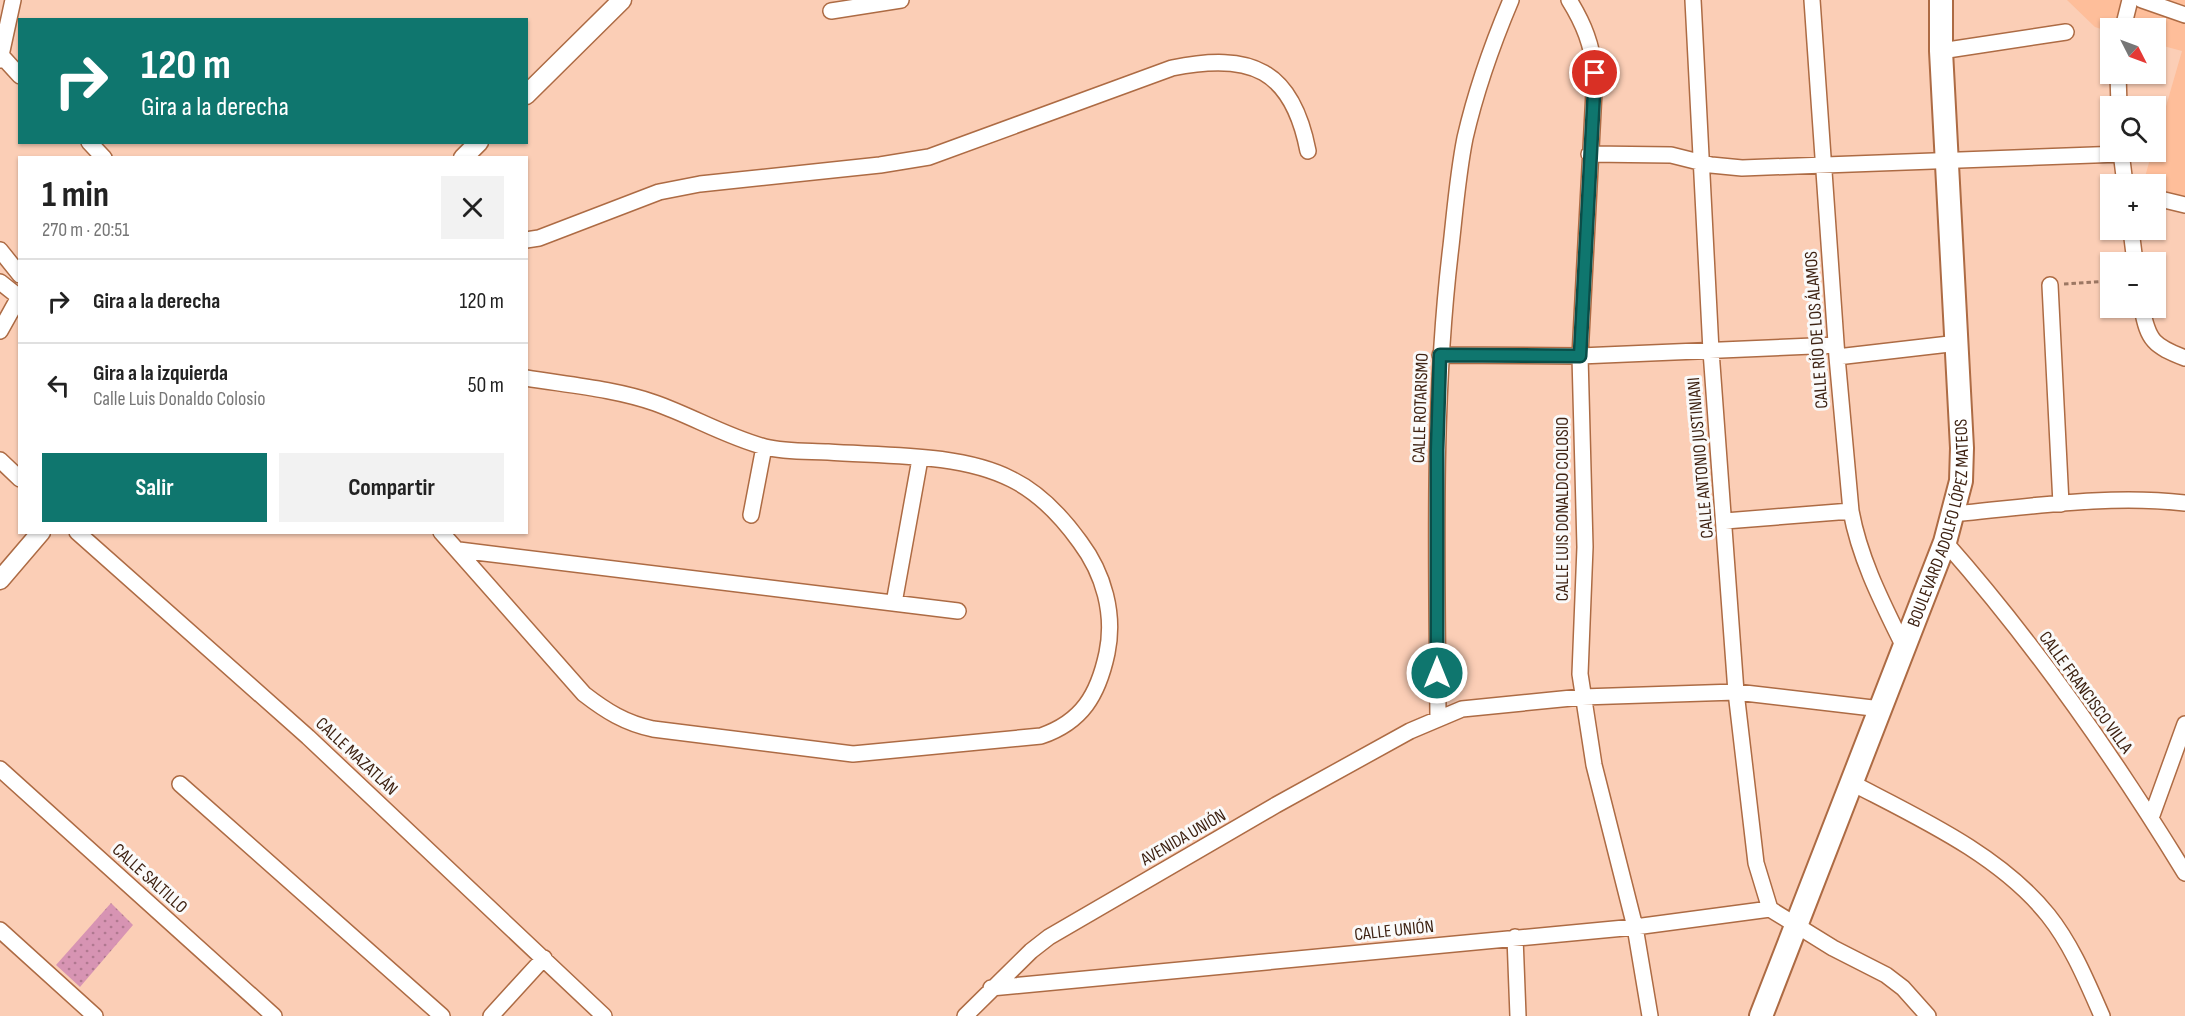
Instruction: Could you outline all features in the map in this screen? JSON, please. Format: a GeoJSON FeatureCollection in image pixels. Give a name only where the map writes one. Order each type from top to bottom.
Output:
{"type":"FeatureCollection","features":[{"type":"Feature","properties":{"kind":"main road","name":"BOULEVARD ADOLFO LÓPEZ MATEOS"},"geometry":{"type":"LineString","coordinates":[[1761,1016],[1945,542],[1961,481],[1958,344],[1941,51],[1941,0]]}},
{"type":"Feature","properties":{"kind":"street"},"geometry":{"type":"LineString","coordinates":[[13,0],[1,57],[18,74]]}},
{"type":"Feature","properties":{"kind":"street"},"geometry":{"type":"LineString","coordinates":[[528,93],[622,0]]}},
{"type":"Feature","properties":{"kind":"street"},"geometry":{"type":"LineString","coordinates":[[831,11],[901,0]]}},
{"type":"Feature","properties":{"kind":"street","name":"CALLE ROTARISMO"},"geometry":{"type":"LineString","coordinates":[[1438,718],[1437,450],[1440,355],[1465,138],[1489,54],[1511,0]]}},
{"type":"Feature","properties":{"kind":"street","name":"CALLE LUIS DONALDO COLOSIO"},"geometry":{"type":"LineString","coordinates":[[1569,0],[1583,22],[1592,47],[1595,108],[1589,154],[1580,356],[1585,547],[1580,674],[1594,765],[1635,927],[1650,1016]]}},
{"type":"Feature","properties":{"kind":"street","name":"CALLE ANTONIO JUSTINIANI"},"geometry":{"type":"LineString","coordinates":[[1693,0],[1699,161],[1736,692],[1756,863],[1770,909]]}},
{"type":"Feature","properties":{"kind":"street","name":"CALLE RÍO DE LOS ÁLAMOS"},"geometry":{"type":"LineString","coordinates":[[1812,0],[1836,351],[1851,512],[1855,536],[1877,592],[1904,647]]}},
{"type":"Feature","properties":{"kind":"street"},"geometry":{"type":"LineString","coordinates":[[2126,18],[2130,0]]}},
{"type":"Feature","properties":{"kind":"street"},"geometry":{"type":"LineString","coordinates":[[2142,0],[2184,13]]}},
{"type":"Feature","properties":{"kind":"street"},"geometry":{"type":"LineString","coordinates":[[1941,51],[2066,32]]}},
{"type":"Feature","properties":{"kind":"street"},"geometry":{"type":"LineString","coordinates":[[528,240],[539,238],[659,192],[700,184],[880,165],[929,157],[1172,68],[1203,62],[1232,62],[1254,68],[1274,80],[1293,99],[1302,122],[1308,152]]}},
{"type":"Feature","properties":{"kind":"street"},"geometry":{"type":"LineString","coordinates":[[91,144],[103,156]]}},
{"type":"Feature","properties":{"kind":"street"},"geometry":{"type":"LineString","coordinates":[[466,156],[476,144]]}},
{"type":"Feature","properties":{"kind":"street"},"geometry":{"type":"LineString","coordinates":[[1589,154],[1671,155],[1742,168],[2100,154]]}},
{"type":"Feature","properties":{"kind":"street"},"geometry":{"type":"LineString","coordinates":[[2166,200],[2185,205]]}},
{"type":"Feature","properties":{"kind":"street"},"geometry":{"type":"LineString","coordinates":[[0,250],[18,272]]}},
{"type":"Feature","properties":{"kind":"street"},"geometry":{"type":"LineString","coordinates":[[0,282],[18,296]]}},
{"type":"Feature","properties":{"kind":"street"},"geometry":{"type":"LineString","coordinates":[[2050,285],[2061,504]]}},
{"type":"Feature","properties":{"kind":"street"},"geometry":{"type":"LineString","coordinates":[[0,331],[18,299]]}},
{"type":"Feature","properties":{"kind":"street"},"geometry":{"type":"LineString","coordinates":[[2144,318],[2148,335],[2153,343],[2185,358]]}},
{"type":"Feature","properties":{"kind":"street"},"geometry":{"type":"LineString","coordinates":[[1440,355],[1580,356],[1711,351],[1836,351],[1958,344]]}},
{"type":"Feature","properties":{"kind":"street"},"geometry":{"type":"LineString","coordinates":[[443,534],[584,694],[606,711],[629,724],[853,754],[1041,736],[1060,730],[1078,717],[1092,696],[1103,669],[1109,641],[1108,599],[1093,559],[1058,514],[1041,498],[1011,478],[956,463],[764,447],[644,399],[528,378]]}},
{"type":"Feature","properties":{"kind":"street"},"geometry":{"type":"LineString","coordinates":[[751,515],[764,447]]}},
{"type":"Feature","properties":{"kind":"street"},"geometry":{"type":"LineString","coordinates":[[894,603],[920,459]]}},
{"type":"Feature","properties":{"kind":"street"},"geometry":{"type":"LineString","coordinates":[[0,460],[18,477]]}},
{"type":"Feature","properties":{"kind":"street"},"geometry":{"type":"LineString","coordinates":[[1953,514],[2120,501],[2185,503]]}},
{"type":"Feature","properties":{"kind":"street"},"geometry":{"type":"LineString","coordinates":[[1725,521],[1851,512]]}},
{"type":"Feature","properties":{"kind":"street"},"geometry":{"type":"LineString","coordinates":[[0,580],[39,534]]}},
{"type":"Feature","properties":{"kind":"street","name":"CALLE MAZATLÁN"},"geometry":{"type":"LineString","coordinates":[[79,534],[308,737],[604,1016]]}},
{"type":"Feature","properties":{"kind":"street","name":"CALLE FRANCISCO VILLA"},"geometry":{"type":"LineString","coordinates":[[1945,542],[2001,609],[2076,707],[2185,873]]}},
{"type":"Feature","properties":{"kind":"street"},"geometry":{"type":"LineString","coordinates":[[459,550],[958,611]]}},
{"type":"Feature","properties":{"kind":"street","name":"AVENIDA UNIÓN"},"geometry":{"type":"LineString","coordinates":[[965,1016],[1031,951],[1049,938],[1276,805],[1438,718],[1462,709],[1491,704],[1582,697],[1736,692],[1881,709]]}},
{"type":"Feature","properties":{"kind":"street"},"geometry":{"type":"LineString","coordinates":[[2151,818],[2185,724]]}},
{"type":"Feature","properties":{"kind":"street","name":"CALLE SALTILLO"},"geometry":{"type":"LineString","coordinates":[[0,769],[274,1016]]}},
{"type":"Feature","properties":{"kind":"street"},"geometry":{"type":"LineString","coordinates":[[1852,783],[1949,834],[2011,879],[2048,915],[2080,968],[2102,1016]]}},
{"type":"Feature","properties":{"kind":"street"},"geometry":{"type":"LineString","coordinates":[[180,784],[442,1016]]}},
{"type":"Feature","properties":{"kind":"street"},"geometry":{"type":"LineString","coordinates":[[1770,909],[1795,926],[1886,975],[1903,988],[1928,1016]]}},
{"type":"Feature","properties":{"kind":"street","name":"CALLE UNIÓN"},"geometry":{"type":"LineString","coordinates":[[992,988],[1635,927],[1770,909]]}},
{"type":"Feature","properties":{"kind":"street"},"geometry":{"type":"LineString","coordinates":[[0,930],[95,1016]]}},
{"type":"Feature","properties":{"kind":"street"},"geometry":{"type":"LineString","coordinates":[[1515,938],[1518,1016]]}},
{"type":"Feature","properties":{"kind":"street"},"geometry":{"type":"LineString","coordinates":[[491,1016],[544,958]]}},
{"type":"Feature","properties":{"kind":"path"},"geometry":{"type":"LineString","coordinates":[[2050,285],[2100,282]]}},
{"type":"Feature","properties":{"kind":"shaded area"},"geometry":{"type":"Polygon","coordinates":[[[2067,0],[2185,0],[2185,213],[2166,208],[2166,174],[2146,174],[2149,162],[2166,162],[2166,106],[2182,51],[2166,47],[2166,18],[2100,18],[2100,29],[2095,27],[2067,0]]]}},
{"type":"Feature","properties":{"kind":"shaded area"},"geometry":{"type":"Polygon","coordinates":[[[111,903],[133,925],[80,987],[56,965],[111,903]]]}},
{"type":"Feature","properties":{"kind":"route"},"geometry":{"type":"LineString","coordinates":[[1437,673],[1437,450],[1440,355],[1580,356],[1589,154],[1595,108],[1595,73]]}}]}
